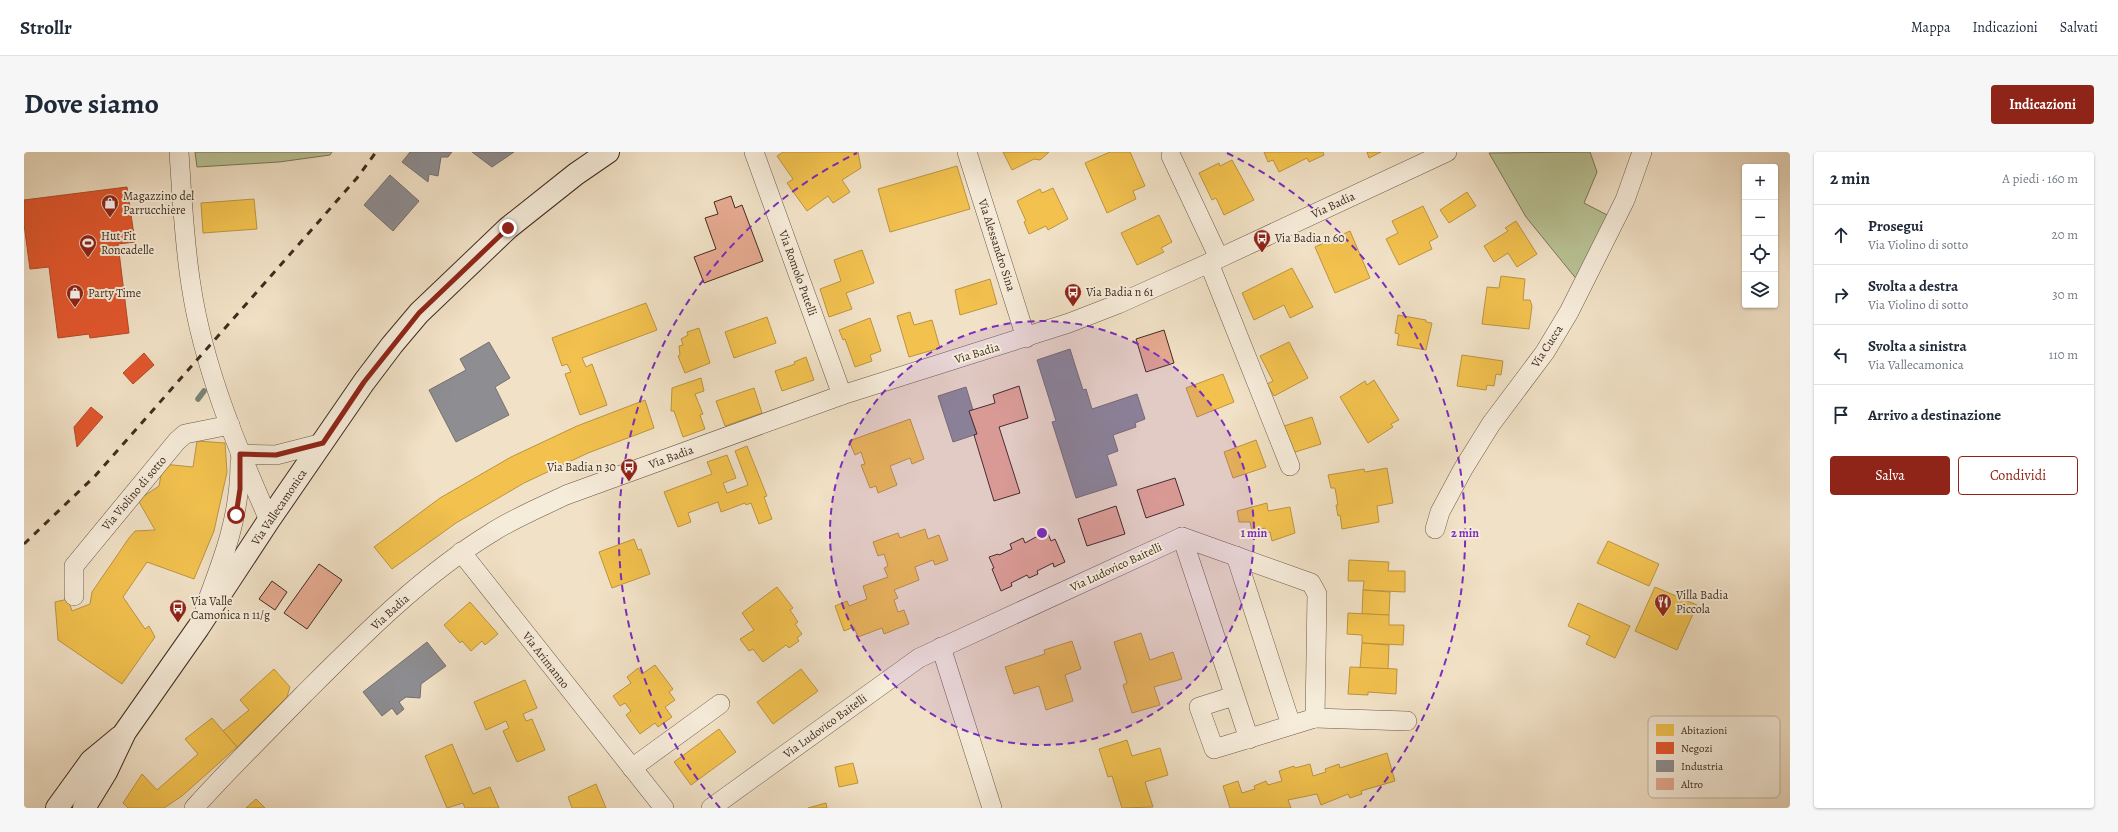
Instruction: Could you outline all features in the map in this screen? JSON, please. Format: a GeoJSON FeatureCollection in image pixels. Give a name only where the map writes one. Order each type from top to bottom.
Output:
{"type":"FeatureCollection","features":[{"type":"Feature","properties":{"kind":"main road","name":"Via Vallecamonica"},"geometry":{"type":"LineString","coordinates":[[84,808],[106,772],[125,732],[198,628],[269,520],[364,382],[419,313],[508,228],[576,174],[608,152]]}},
{"type":"Feature","properties":{"kind":"main road","name":"Via Vallecamonica"},"geometry":{"type":"LineString","coordinates":[[60,807],[91,761],[125,732]]}},
{"type":"Feature","properties":{"kind":"street"},"geometry":{"type":"LineString","coordinates":[[179,152],[190,285],[202,338],[240,454],[269,520]]}},
{"type":"Feature","properties":{"kind":"street","name":"Via Romolo Putelli"},"geometry":{"type":"LineString","coordinates":[[754,152],[842,395]]}},
{"type":"Feature","properties":{"kind":"street","name":"Via Alessandro Sina"},"geometry":{"type":"LineString","coordinates":[[967,152],[1026,338]]}},
{"type":"Feature","properties":{"kind":"street","name":"Via Cucca"},"geometry":{"type":"LineString","coordinates":[[1434,529],[1440,512],[1467,462],[1491,424],[1545,352],[1569,312],[1625,200],[1642,152]]}},
{"type":"Feature","properties":{"kind":"street","name":"Via Badia"},"geometry":{"type":"LineString","coordinates":[[194,808],[213,786],[356,643],[405,598],[462,552],[492,532],[566,495],[842,395],[1026,338],[1118,304],[1214,261],[1445,153]]}},
{"type":"Feature","properties":{"kind":"street"},"geometry":{"type":"LineString","coordinates":[[1171,156],[1214,261],[1290,466]]}},
{"type":"Feature","properties":{"kind":"street","name":"Via Violino di sotto"},"geometry":{"type":"LineString","coordinates":[[74,596],[74,566],[178,441],[185,434],[230,425]]}},
{"type":"Feature","properties":{"kind":"street"},"geometry":{"type":"LineString","coordinates":[[240,454],[276,455],[323,443]]}},
{"type":"Feature","properties":{"kind":"street"},"geometry":{"type":"LineString","coordinates":[[198,628],[224,556],[236,515],[240,489],[240,454]]}},
{"type":"Feature","properties":{"kind":"street"},"geometry":{"type":"LineString","coordinates":[[1182,537],[1311,583],[1317,594],[1315,718]]}},
{"type":"Feature","properties":{"kind":"street"},"geometry":{"type":"LineString","coordinates":[[1182,537],[1249,739]]}},
{"type":"Feature","properties":{"kind":"street","name":"Via Ludovico Baitelli"},"geometry":{"type":"LineString","coordinates":[[711,808],[919,658],[1182,537]]}},
{"type":"Feature","properties":{"kind":"street","name":"Via Arimanno"},"geometry":{"type":"LineString","coordinates":[[462,552],[664,808]]}},
{"type":"Feature","properties":{"kind":"street"},"geometry":{"type":"LineString","coordinates":[[1236,556],[1291,725]]}},
{"type":"Feature","properties":{"kind":"street"},"geometry":{"type":"LineString","coordinates":[[941,647],[992,808]]}},
{"type":"Feature","properties":{"kind":"street"},"geometry":{"type":"LineString","coordinates":[[1234,696],[1199,707],[1214,749],[1315,718],[1407,721]]}},
{"type":"Feature","properties":{"kind":"street"},"geometry":{"type":"LineString","coordinates":[[632,768],[720,704]]}},
{"type":"Feature","properties":{"kind":"street","name":"Via Badia"},"geometry":{"type":"LineString","coordinates":[[180,808],[213,786]]}},
{"type":"Feature","properties":{"kind":"green space"},"geometry":{"type":"Polygon","coordinates":[[[195,152],[332,152],[330,155],[279,162],[197,167],[195,152]]]}},
{"type":"Feature","properties":{"kind":"green space"},"geometry":{"type":"Polygon","coordinates":[[[1590,152],[1597,172],[1584,203],[1611,217],[1578,281],[1526,217],[1489,153],[1590,152]]]}},
{"type":"Feature","properties":{"kind":"building: Abitazioni"},"geometry":{"type":"Polygon","coordinates":[[[783,152],[858,152],[861,168],[842,180],[850,192],[833,203],[828,196],[807,211],[787,183],[793,179],[777,156],[783,152]]]}},
{"type":"Feature","properties":{"kind":"building: Abitazioni"},"geometry":{"type":"Polygon","coordinates":[[[1003,152],[1049,152],[1040,160],[1034,159],[1012,170],[1003,152]]]}},
{"type":"Feature","properties":{"kind":"building: Abitazioni"},"geometry":{"type":"Polygon","coordinates":[[[1110,152],[1130,152],[1145,186],[1133,191],[1136,199],[1107,213],[1085,163],[1110,152]]]}},
{"type":"Feature","properties":{"kind":"building: Abitazioni"},"geometry":{"type":"Polygon","coordinates":[[[1264,152],[1323,152],[1324,155],[1309,162],[1307,158],[1279,172],[1273,160],[1268,162],[1264,152]]]}},
{"type":"Feature","properties":{"kind":"building: Abitazioni"},"geometry":{"type":"Polygon","coordinates":[[[1367,152],[1381,152],[1369,158],[1367,152]]]}},
{"type":"Feature","properties":{"kind":"building: Abitazioni"},"geometry":{"type":"Polygon","coordinates":[[[1232,160],[1254,200],[1224,215],[1216,198],[1212,200],[1199,173],[1219,163],[1220,166],[1232,160]]]}},
{"type":"Feature","properties":{"kind":"building: Abitazioni"},"geometry":{"type":"Polygon","coordinates":[[[957,166],[970,209],[890,232],[878,189],[957,166]]]}},
{"type":"Feature","properties":{"kind":"building: Abitazioni"},"geometry":{"type":"Polygon","coordinates":[[[1053,188],[1068,219],[1048,230],[1046,226],[1029,234],[1024,222],[1026,221],[1017,201],[1040,189],[1042,193],[1053,188]]]}},
{"type":"Feature","properties":{"kind":"building: Abitazioni"},"geometry":{"type":"Polygon","coordinates":[[[1467,192],[1476,206],[1449,223],[1440,210],[1467,192]]]}},
{"type":"Feature","properties":{"kind":"building: Abitazioni"},"geometry":{"type":"Polygon","coordinates":[[[254,199],[257,229],[203,233],[201,203],[254,199]]]}},
{"type":"Feature","properties":{"kind":"building: Abitazioni"},"geometry":{"type":"Polygon","coordinates":[[[1423,206],[1438,237],[1429,242],[1432,249],[1399,265],[1386,239],[1398,233],[1392,221],[1423,206]]]}},
{"type":"Feature","properties":{"kind":"building: Abitazioni"},"geometry":{"type":"Polygon","coordinates":[[[1159,215],[1172,242],[1161,248],[1164,252],[1137,265],[1121,233],[1159,215]]]}},
{"type":"Feature","properties":{"kind":"building: Abitazioni"},"geometry":{"type":"Polygon","coordinates":[[[1516,221],[1537,254],[1517,267],[1508,253],[1494,262],[1484,246],[1508,231],[1505,228],[1516,221]]]}},
{"type":"Feature","properties":{"kind":"building: Abitazioni"},"geometry":{"type":"Polygon","coordinates":[[[1350,231],[1370,278],[1335,293],[1315,247],[1350,231]]]}},
{"type":"Feature","properties":{"kind":"building: Abitazioni"},"geometry":{"type":"Polygon","coordinates":[[[862,250],[874,283],[846,293],[852,309],[829,317],[820,289],[841,281],[834,260],[862,250]]]}},
{"type":"Feature","properties":{"kind":"building: Abitazioni"},"geometry":{"type":"Polygon","coordinates":[[[1292,268],[1313,307],[1290,318],[1284,305],[1254,320],[1242,293],[1292,268]]]}},
{"type":"Feature","properties":{"kind":"building: Abitazioni"},"geometry":{"type":"Polygon","coordinates":[[[1501,276],[1525,279],[1523,300],[1530,300],[1532,306],[1529,329],[1482,324],[1487,287],[1499,288],[1501,276]]]}},
{"type":"Feature","properties":{"kind":"building: Abitazioni"},"geometry":{"type":"Polygon","coordinates":[[[990,279],[997,304],[960,315],[955,290],[990,279]]]}},
{"type":"Feature","properties":{"kind":"building: Abitazioni"},"geometry":{"type":"Polygon","coordinates":[[[646,303],[657,330],[582,358],[586,367],[592,364],[607,405],[580,415],[565,374],[571,372],[567,364],[562,366],[552,338],[646,303]]]}},
{"type":"Feature","properties":{"kind":"building: Abitazioni"},"geometry":{"type":"Polygon","coordinates":[[[910,312],[914,325],[932,320],[940,348],[909,357],[897,316],[910,312]]]}},
{"type":"Feature","properties":{"kind":"building: Abitazioni"},"geometry":{"type":"Polygon","coordinates":[[[1398,315],[1426,320],[1426,322],[1432,323],[1426,350],[1397,345],[1399,334],[1395,333],[1398,315]]]}},
{"type":"Feature","properties":{"kind":"building: Abitazioni"},"geometry":{"type":"Polygon","coordinates":[[[767,317],[776,343],[734,358],[725,332],[767,317]]]}},
{"type":"Feature","properties":{"kind":"building: Abitazioni"},"geometry":{"type":"Polygon","coordinates":[[[870,318],[881,351],[870,355],[872,361],[855,367],[845,339],[843,340],[839,330],[870,318]]]}},
{"type":"Feature","properties":{"kind":"building: Abitazioni"},"geometry":{"type":"Polygon","coordinates":[[[699,328],[710,363],[685,373],[678,356],[680,355],[679,346],[683,345],[681,339],[688,335],[687,332],[699,328]]]}},
{"type":"Feature","properties":{"kind":"building: Abitazioni"},"geometry":{"type":"Polygon","coordinates":[[[1289,342],[1308,378],[1274,396],[1267,384],[1273,381],[1260,356],[1289,342]]]}},
{"type":"Feature","properties":{"kind":"building: Abitazioni"},"geometry":{"type":"Polygon","coordinates":[[[1462,355],[1503,361],[1501,375],[1496,374],[1494,386],[1487,385],[1486,390],[1457,386],[1462,355]]]}},
{"type":"Feature","properties":{"kind":"building: Abitazioni"},"geometry":{"type":"Polygon","coordinates":[[[806,357],[814,380],[782,391],[775,371],[795,364],[794,362],[806,357]]]}},
{"type":"Feature","properties":{"kind":"building: Abitazioni"},"geometry":{"type":"Polygon","coordinates":[[[1223,374],[1234,402],[1197,417],[1186,388],[1223,374]]]}},
{"type":"Feature","properties":{"kind":"building: Abitazioni"},"geometry":{"type":"Polygon","coordinates":[[[701,378],[704,391],[695,394],[703,414],[700,415],[705,429],[683,437],[674,411],[671,411],[672,388],[701,378]]]}},
{"type":"Feature","properties":{"kind":"building: Abitazioni"},"geometry":{"type":"Polygon","coordinates":[[[1374,380],[1399,420],[1391,424],[1393,427],[1368,443],[1340,397],[1365,381],[1367,385],[1374,380]]]}},
{"type":"Feature","properties":{"kind":"building: Abitazioni"},"geometry":{"type":"Polygon","coordinates":[[[754,388],[762,413],[725,426],[716,401],[754,388]]]}},
{"type":"Feature","properties":{"kind":"building: Abitazioni"},"geometry":{"type":"Polygon","coordinates":[[[645,400],[654,428],[588,453],[524,483],[456,523],[392,569],[374,547],[440,498],[511,457],[577,426],[645,400]]]}},
{"type":"Feature","properties":{"kind":"building: Abitazioni"},"geometry":{"type":"Polygon","coordinates":[[[1312,417],[1321,444],[1289,454],[1284,426],[1312,417]]]}},
{"type":"Feature","properties":{"kind":"building: Abitazioni"},"geometry":{"type":"Polygon","coordinates":[[[910,419],[924,459],[912,464],[910,458],[890,466],[897,485],[878,493],[876,486],[870,488],[861,465],[865,464],[861,452],[855,455],[849,441],[910,419]]]}},
{"type":"Feature","properties":{"kind":"building: Abitazioni"},"geometry":{"type":"Polygon","coordinates":[[[1256,440],[1266,467],[1233,478],[1224,452],[1256,440]]]}},
{"type":"Feature","properties":{"kind":"building: Abitazioni"},"geometry":{"type":"Polygon","coordinates":[[[197,441],[225,443],[227,472],[214,531],[194,579],[147,562],[123,597],[145,629],[149,626],[155,637],[122,684],[58,640],[55,602],[68,599],[72,611],[90,604],[92,592],[135,531],[155,530],[138,500],[159,486],[163,464],[193,467],[197,441]]]}},
{"type":"Feature","properties":{"kind":"building: Abitazioni"},"geometry":{"type":"Polygon","coordinates":[[[747,446],[767,496],[764,497],[772,519],[759,524],[751,503],[746,505],[745,503],[721,512],[718,502],[688,513],[691,522],[678,527],[664,492],[712,474],[707,462],[727,455],[736,478],[723,483],[727,493],[748,485],[735,451],[747,446]]]}},
{"type":"Feature","properties":{"kind":"building: Abitazioni"},"geometry":{"type":"Polygon","coordinates":[[[1387,468],[1393,503],[1377,506],[1379,522],[1342,529],[1340,515],[1338,516],[1336,505],[1338,505],[1335,488],[1331,488],[1328,475],[1364,469],[1365,472],[1387,468]]]}},
{"type":"Feature","properties":{"kind":"building: Abitazioni"},"geometry":{"type":"Polygon","coordinates":[[[1267,503],[1268,511],[1290,507],[1295,533],[1272,541],[1270,532],[1266,533],[1265,528],[1252,531],[1250,522],[1239,522],[1237,511],[1267,503]]]}},
{"type":"Feature","properties":{"kind":"building: Abitazioni"},"geometry":{"type":"Polygon","coordinates":[[[925,529],[928,539],[939,535],[948,560],[935,565],[933,560],[915,567],[919,580],[894,590],[898,598],[894,600],[898,612],[904,610],[909,624],[884,634],[882,628],[858,637],[854,627],[844,631],[835,606],[847,601],[849,606],[867,599],[863,586],[888,577],[884,568],[888,566],[884,554],[878,556],[873,542],[898,533],[900,538],[925,529]]]}},
{"type":"Feature","properties":{"kind":"building: Abitazioni"},"geometry":{"type":"Polygon","coordinates":[[[634,539],[638,550],[641,549],[650,574],[612,588],[599,552],[634,539]]]}},
{"type":"Feature","properties":{"kind":"building: Abitazioni"},"geometry":{"type":"Polygon","coordinates":[[[1608,541],[1659,564],[1649,586],[1597,563],[1608,541]]]}},
{"type":"Feature","properties":{"kind":"building: Abitazioni"},"geometry":{"type":"Polygon","coordinates":[[[1349,560],[1389,562],[1388,571],[1405,571],[1405,592],[1363,590],[1364,581],[1348,581],[1349,560]]]}},
{"type":"Feature","properties":{"kind":"building: Abitazioni"},"geometry":{"type":"Polygon","coordinates":[[[777,587],[793,608],[790,610],[798,622],[795,624],[802,634],[797,638],[799,641],[789,648],[786,645],[763,662],[753,649],[749,651],[740,639],[754,630],[742,613],[777,587]]]}},
{"type":"Feature","properties":{"kind":"building: Abitazioni"},"geometry":{"type":"Polygon","coordinates":[[[1655,587],[1697,605],[1677,650],[1635,631],[1655,587]]]}},
{"type":"Feature","properties":{"kind":"building: Abitazioni"},"geometry":{"type":"Polygon","coordinates":[[[1363,590],[1390,592],[1389,615],[1362,614],[1363,590]]]}},
{"type":"Feature","properties":{"kind":"building: Abitazioni"},"geometry":{"type":"Polygon","coordinates":[[[470,602],[498,634],[485,645],[482,641],[471,651],[462,641],[460,643],[444,625],[470,602]]]}},
{"type":"Feature","properties":{"kind":"building: Abitazioni"},"geometry":{"type":"Polygon","coordinates":[[[1578,603],[1630,626],[1615,658],[1586,644],[1590,636],[1568,626],[1578,603]]]}},
{"type":"Feature","properties":{"kind":"building: Abitazioni"},"geometry":{"type":"Polygon","coordinates":[[[1348,613],[1389,615],[1389,625],[1404,625],[1403,645],[1362,643],[1362,635],[1347,634],[1348,613]]]}},
{"type":"Feature","properties":{"kind":"building: Abitazioni"},"geometry":{"type":"Polygon","coordinates":[[[1141,633],[1150,660],[1173,652],[1182,679],[1154,687],[1160,705],[1132,713],[1123,685],[1127,683],[1114,642],[1141,633]]]}},
{"type":"Feature","properties":{"kind":"building: Abitazioni"},"geometry":{"type":"Polygon","coordinates":[[[1072,641],[1081,669],[1065,675],[1073,701],[1046,710],[1039,686],[1014,694],[1005,667],[1045,654],[1044,650],[1072,641]]]}},
{"type":"Feature","properties":{"kind":"building: Abitazioni"},"geometry":{"type":"Polygon","coordinates":[[[1362,643],[1389,645],[1388,669],[1360,668],[1362,643]]]}},
{"type":"Feature","properties":{"kind":"building: Abitazioni"},"geometry":{"type":"Polygon","coordinates":[[[655,665],[673,689],[669,692],[675,700],[665,707],[672,717],[658,727],[655,723],[640,734],[626,715],[631,711],[625,703],[620,706],[613,696],[631,683],[627,677],[638,668],[642,674],[655,665]]]}},
{"type":"Feature","properties":{"kind":"building: Abitazioni"},"geometry":{"type":"Polygon","coordinates":[[[1350,667],[1397,669],[1396,694],[1368,692],[1368,695],[1348,694],[1350,667]]]}},
{"type":"Feature","properties":{"kind":"building: Abitazioni"},"geometry":{"type":"Polygon","coordinates":[[[274,669],[290,687],[287,697],[237,747],[223,731],[249,710],[240,700],[274,669]]]}},
{"type":"Feature","properties":{"kind":"building: Abitazioni"},"geometry":{"type":"Polygon","coordinates":[[[801,669],[818,691],[773,724],[757,702],[801,669]]]}},
{"type":"Feature","properties":{"kind":"building: Abitazioni"},"geometry":{"type":"Polygon","coordinates":[[[525,680],[537,708],[523,714],[526,721],[532,719],[545,750],[517,762],[503,731],[509,728],[506,721],[486,730],[474,702],[525,680]]]}},
{"type":"Feature","properties":{"kind":"building: Abitazioni"},"geometry":{"type":"Polygon","coordinates":[[[212,718],[237,747],[182,796],[164,808],[128,808],[123,803],[142,774],[157,790],[198,754],[185,739],[212,718]]]}},
{"type":"Feature","properties":{"kind":"building: Abitazioni"},"geometry":{"type":"Polygon","coordinates":[[[719,729],[736,752],[691,785],[674,762],[719,729]]]}},
{"type":"Feature","properties":{"kind":"building: Abitazioni"},"geometry":{"type":"Polygon","coordinates":[[[1127,740],[1132,756],[1160,748],[1168,775],[1145,782],[1153,807],[1122,808],[1112,776],[1108,777],[1099,749],[1127,740]]]}},
{"type":"Feature","properties":{"kind":"building: Abitazioni"},"geometry":{"type":"Polygon","coordinates":[[[452,744],[473,794],[490,787],[499,808],[465,808],[463,803],[447,808],[425,756],[452,744]]]}},
{"type":"Feature","properties":{"kind":"building: Abitazioni"},"geometry":{"type":"Polygon","coordinates":[[[1387,753],[1395,781],[1361,791],[1362,794],[1350,798],[1348,794],[1321,805],[1317,794],[1288,800],[1291,808],[1230,808],[1223,786],[1238,781],[1242,793],[1255,789],[1254,786],[1266,781],[1268,785],[1282,781],[1279,771],[1294,766],[1295,768],[1310,764],[1313,776],[1326,772],[1325,769],[1339,764],[1340,768],[1387,753]]]}},
{"type":"Feature","properties":{"kind":"building: Abitazioni"},"geometry":{"type":"Polygon","coordinates":[[[853,763],[858,783],[839,787],[835,767],[853,763]]]}},
{"type":"Feature","properties":{"kind":"building: Abitazioni"},"geometry":{"type":"Polygon","coordinates":[[[596,784],[606,808],[572,808],[568,797],[596,784]]]}},
{"type":"Feature","properties":{"kind":"building: Abitazioni"},"geometry":{"type":"Polygon","coordinates":[[[256,799],[265,808],[246,808],[256,799]]]}},
{"type":"Feature","properties":{"kind":"building: Abitazioni"},"geometry":{"type":"Polygon","coordinates":[[[826,803],[827,808],[808,808],[826,803]]]}},
{"type":"Feature","properties":{"kind":"building: Negozi"},"geometry":{"type":"Polygon","coordinates":[[[127,187],[135,242],[118,244],[129,333],[90,338],[89,334],[58,338],[49,267],[30,269],[24,224],[24,200],[127,187]]]}},
{"type":"Feature","properties":{"kind":"building: Negozi"},"geometry":{"type":"Polygon","coordinates":[[[144,353],[154,365],[133,384],[123,373],[144,353]]]}},
{"type":"Feature","properties":{"kind":"building: Negozi"},"geometry":{"type":"Polygon","coordinates":[[[91,407],[103,417],[77,447],[74,427],[91,407]]]}},
{"type":"Feature","properties":{"kind":"building: Industria"},"geometry":{"type":"Polygon","coordinates":[[[410,152],[452,152],[448,157],[441,157],[438,176],[429,174],[428,182],[402,162],[410,152]]]}},
{"type":"Feature","properties":{"kind":"building: Industria"},"geometry":{"type":"Polygon","coordinates":[[[472,152],[514,152],[492,167],[472,152]]]}},
{"type":"Feature","properties":{"kind":"building: Industria"},"geometry":{"type":"Polygon","coordinates":[[[390,175],[419,201],[393,231],[364,205],[390,175]]]}},
{"type":"Feature","properties":{"kind":"building: Industria"},"geometry":{"type":"Polygon","coordinates":[[[489,342],[510,378],[495,387],[509,415],[456,442],[429,390],[466,370],[460,359],[489,342]]]}},
{"type":"Feature","properties":{"kind":"building: Industria"},"geometry":{"type":"Polygon","coordinates":[[[1070,349],[1083,390],[1086,389],[1092,409],[1137,394],[1145,419],[1135,423],[1136,427],[1113,435],[1118,451],[1107,455],[1117,485],[1076,498],[1052,422],[1056,421],[1037,360],[1070,349]]]}},
{"type":"Feature","properties":{"kind":"building: Industria"},"geometry":{"type":"Polygon","coordinates":[[[966,387],[973,410],[969,411],[977,434],[953,442],[938,396],[966,387]]]}},
{"type":"Feature","properties":{"kind":"building: Industria"},"geometry":{"type":"Polygon","coordinates":[[[427,642],[446,666],[421,684],[420,698],[406,697],[399,702],[404,709],[397,715],[392,708],[382,716],[363,692],[427,642]]]}},
{"type":"Feature","properties":{"kind":"building: Altro"},"geometry":{"type":"Polygon","coordinates":[[[731,196],[735,208],[742,205],[763,261],[704,283],[694,257],[716,249],[705,218],[718,214],[714,202],[731,196]]]}},
{"type":"Feature","properties":{"kind":"building: Altro"},"geometry":{"type":"Polygon","coordinates":[[[1164,330],[1174,363],[1146,372],[1136,339],[1164,330]]]}},
{"type":"Feature","properties":{"kind":"building: Altro"},"geometry":{"type":"Polygon","coordinates":[[[1019,386],[1028,418],[999,427],[1020,493],[994,501],[974,435],[977,434],[969,411],[995,403],[993,395],[1019,386]]]}},
{"type":"Feature","properties":{"kind":"building: Altro"},"geometry":{"type":"Polygon","coordinates":[[[1175,478],[1184,505],[1146,518],[1137,490],[1175,478]]]}},
{"type":"Feature","properties":{"kind":"building: Altro"},"geometry":{"type":"Polygon","coordinates":[[[1116,506],[1125,534],[1087,546],[1078,519],[1116,506]]]}},
{"type":"Feature","properties":{"kind":"building: Altro"},"geometry":{"type":"Polygon","coordinates":[[[1047,531],[1051,541],[1055,539],[1065,562],[1054,567],[1053,563],[1037,571],[1038,574],[1029,578],[1027,575],[1011,583],[1012,586],[1001,591],[989,557],[999,555],[1012,549],[1010,544],[1023,538],[1025,543],[1047,531]]]}},
{"type":"Feature","properties":{"kind":"building: Altro"},"geometry":{"type":"Polygon","coordinates":[[[319,564],[342,580],[307,629],[284,613],[319,564]]]}},
{"type":"Feature","properties":{"kind":"building: Altro"},"geometry":{"type":"Polygon","coordinates":[[[272,581],[287,592],[275,610],[259,599],[272,581]]]}},
{"type":"Feature","properties":{"kind":"waterway"},"geometry":{"type":"LineString","coordinates":[[198,399],[204,391]]}},
{"type":"Feature","properties":{"kind":"railway"},"geometry":{"type":"LineString","coordinates":[[24,544],[95,476],[357,178],[376,152]]}},
{"type":"Feature","properties":{"kind":"place","name":"Magazzino del Parrucchiere"},"geometry":{"type":"Point","coordinates":[110,218]}},
{"type":"Feature","properties":{"kind":"place","name":"Via Badia n 60"},"geometry":{"type":"Point","coordinates":[1262,253]}},
{"type":"Feature","properties":{"kind":"place","name":"Hut Fit Roncadelle"},"geometry":{"type":"Point","coordinates":[88,258]}},
{"type":"Feature","properties":{"kind":"place","name":"Via Badia n 61"},"geometry":{"type":"Point","coordinates":[1073,307]}},
{"type":"Feature","properties":{"kind":"place","name":"Party Time"},"geometry":{"type":"Point","coordinates":[75,308]}},
{"type":"Feature","properties":{"kind":"place","name":"Via Badia n 30"},"geometry":{"type":"Point","coordinates":[629,482]}},
{"type":"Feature","properties":{"kind":"place","name":"Villa Badia Piccola"},"geometry":{"type":"Point","coordinates":[1663,617]}},
{"type":"Feature","properties":{"kind":"place","name":"Via Valle Camonica n 11/g"},"geometry":{"type":"Point","coordinates":[178,623]}},
{"type":"Feature","properties":{"kind":"route"},"geometry":{"type":"LineString","coordinates":[[236,515],[240,489],[240,454],[276,455],[323,443],[364,382],[419,313],[508,228]]}}]}
